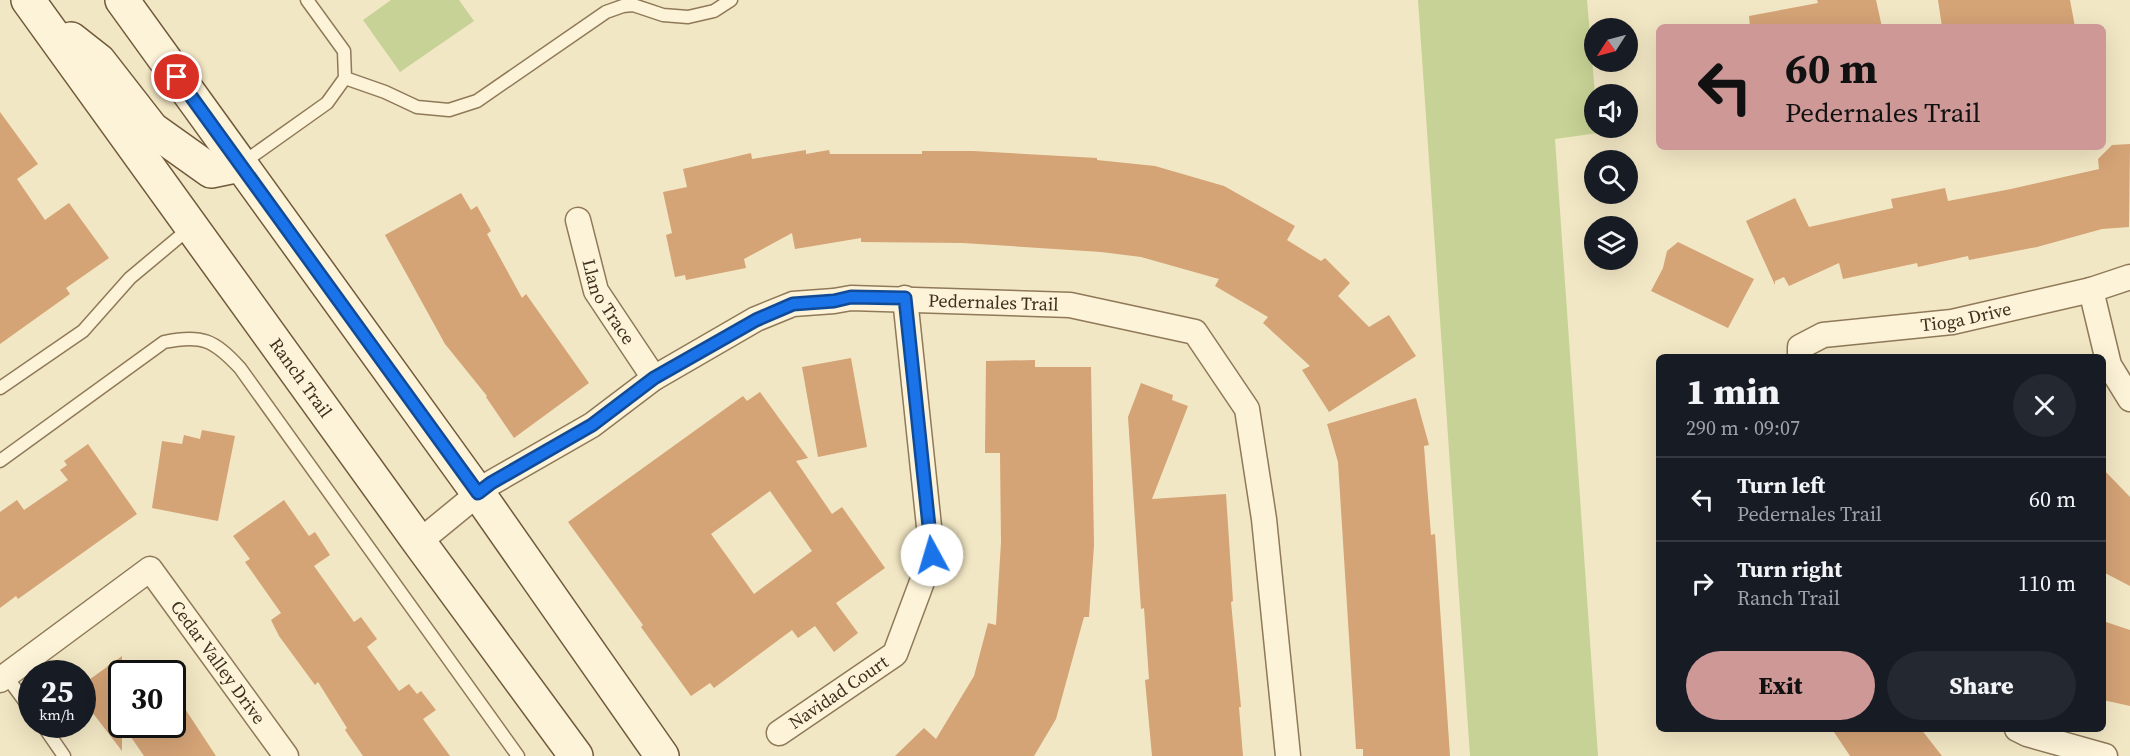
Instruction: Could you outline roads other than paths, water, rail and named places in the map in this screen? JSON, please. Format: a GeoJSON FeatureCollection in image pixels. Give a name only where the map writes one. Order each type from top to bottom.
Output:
{"type":"FeatureCollection","features":[{"type":"Feature","properties":{"kind":"main road"},"geometry":{"type":"LineString","coordinates":[[122,0],[478,493],[662,756]]}},
{"type":"Feature","properties":{"kind":"main road"},"geometry":{"type":"LineString","coordinates":[[33,7],[99,61],[152,129],[211,171],[240,165]]}},
{"type":"Feature","properties":{"kind":"main road","name":"Ranch Trail"},"geometry":{"type":"LineString","coordinates":[[33,7],[576,756]]}},
{"type":"Feature","properties":{"kind":"street","name":"Llano Trace"},"geometry":{"type":"LineString","coordinates":[[578,220],[596,291],[654,378]]}},
{"type":"Feature","properties":{"kind":"street","name":"Tioga Drive"},"geometry":{"type":"LineString","coordinates":[[1800,352],[1823,335],[1952,322],[2091,290],[2130,278]]}},
{"type":"Feature","properties":{"kind":"street"},"geometry":{"type":"LineString","coordinates":[[2091,290],[2109,364],[2130,399]]}},
{"type":"Feature","properties":{"kind":"street","name":"Pedernales Trail"},"geometry":{"type":"LineString","coordinates":[[419,542],[491,483],[592,425],[654,378],[756,320],[793,304],[834,301],[851,297],[1070,305],[1195,332],[1247,409],[1264,519],[1288,756]]}},
{"type":"Feature","properties":{"kind":"street","name":"Navidad Court"},"geometry":{"type":"LineString","coordinates":[[779,733],[895,654],[932,555],[905,298]]}},
{"type":"Feature","properties":{"kind":"street","name":"Cedar Valley Drive"},"geometry":{"type":"LineString","coordinates":[[3,678],[150,569],[286,756]]}},
{"type":"Feature","properties":{"kind":"street"},"geometry":{"type":"LineString","coordinates":[[2023,732],[2105,756]]}},
{"type":"Feature","properties":{"kind":"lane"},"geometry":{"type":"LineString","coordinates":[[240,165],[327,103],[345,78],[344,51],[307,0]]}},
{"type":"Feature","properties":{"kind":"lane"},"geometry":{"type":"LineString","coordinates":[[345,78],[385,92],[417,107],[449,110],[477,101],[606,12],[633,5],[663,15],[688,17],[714,11],[731,0]]}},
{"type":"Feature","properties":{"kind":"lane"},"geometry":{"type":"LineString","coordinates":[[0,388],[83,332],[130,278],[192,226]]}},
{"type":"Feature","properties":{"kind":"lane"},"geometry":{"type":"LineString","coordinates":[[0,461],[164,342],[183,338],[206,340],[223,350],[240,368],[518,756]]}},
{"type":"Feature","properties":{"kind":"lane"},"geometry":{"type":"LineString","coordinates":[[3,678],[18,695]]}},
{"type":"Feature","properties":{"kind":"lane"},"geometry":{"type":"LineString","coordinates":[[52,738],[64,756]]}}]}
